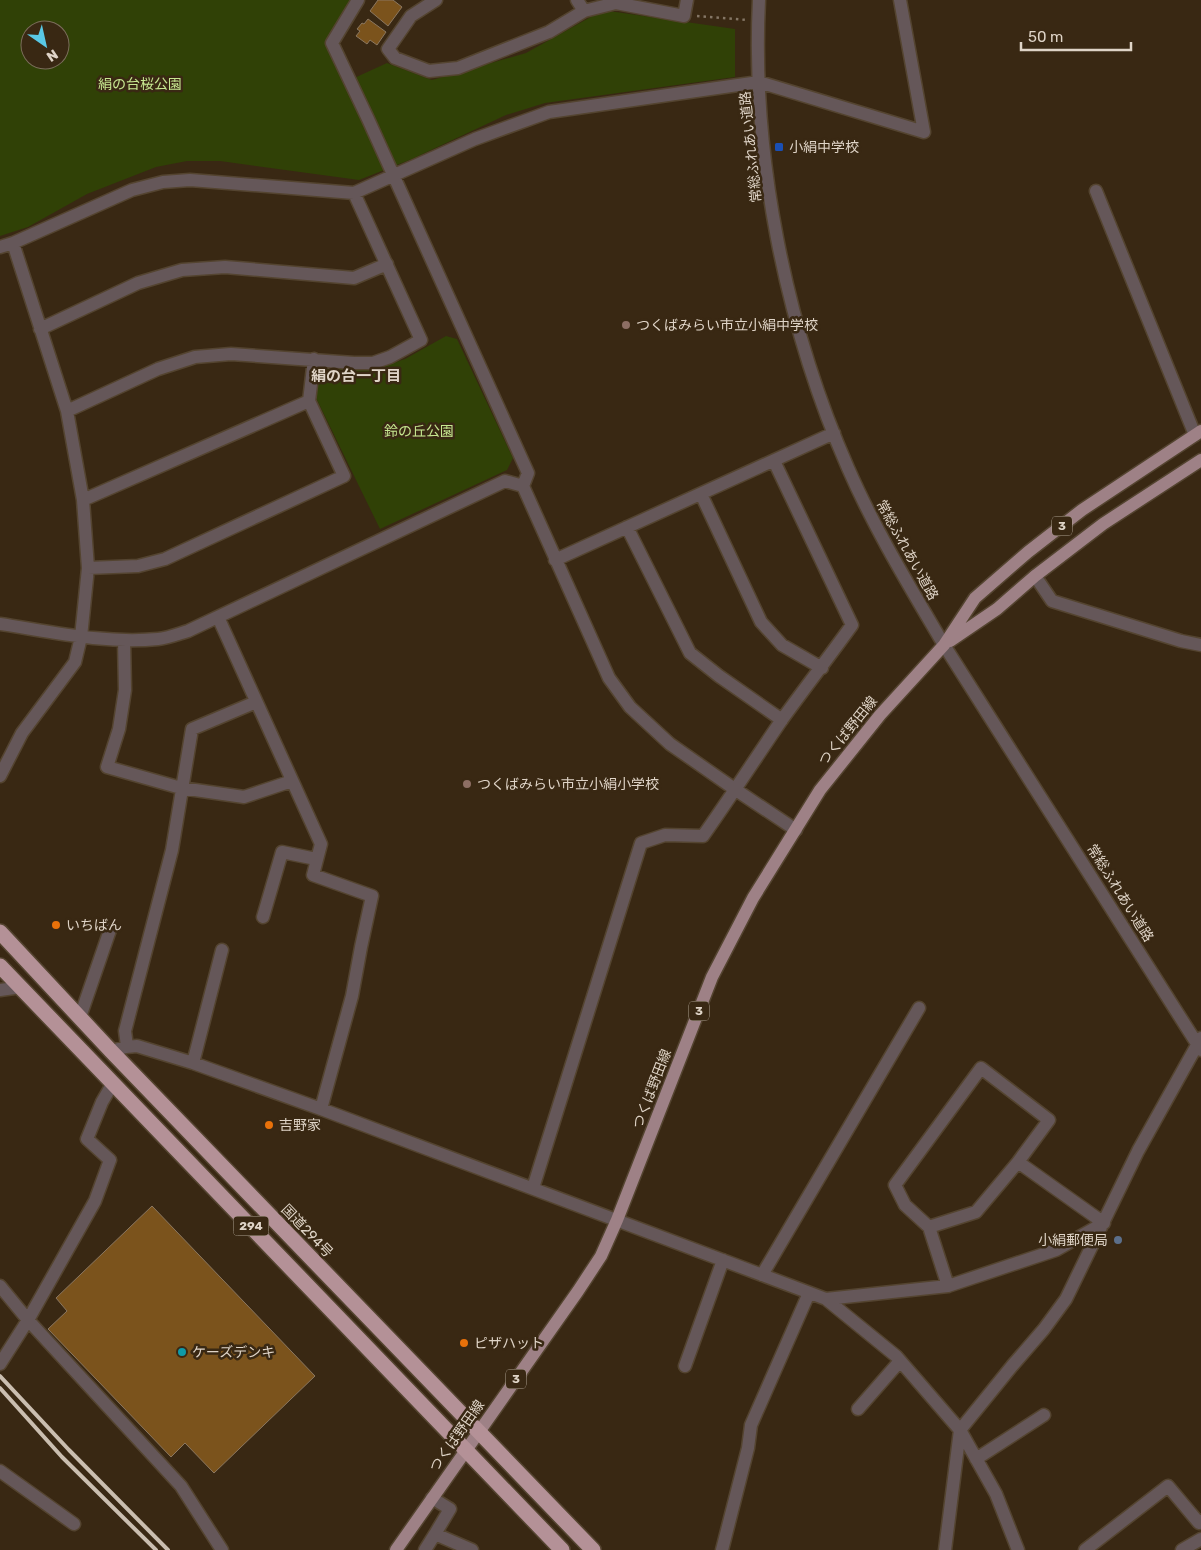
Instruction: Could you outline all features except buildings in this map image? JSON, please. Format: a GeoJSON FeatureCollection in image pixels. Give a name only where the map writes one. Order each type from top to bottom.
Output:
{"type":"FeatureCollection","features":[{"type":"Feature","properties":{"kind":"highway","name":"国道294号"},"geometry":{"type":"LineString","coordinates":[[0,932],[111,1051],[593,1550]]}},
{"type":"Feature","properties":{"kind":"highway","name":"294"},"geometry":{"type":"LineString","coordinates":[[0,966],[562,1550]]}},
{"type":"Feature","properties":{"kind":"main road","name":"つくば野田線"},"geometry":{"type":"LineString","coordinates":[[396,1550],[601,1256],[617,1220],[712,977],[753,898],[820,790],[880,715],[944,644],[975,598],[1028,552],[1082,510],[1198,433]]}},
{"type":"Feature","properties":{"kind":"main road","name":"つくば野田線"},"geometry":{"type":"LineString","coordinates":[[944,644],[997,609],[1035,576],[1103,524],[1201,460]]}},
{"type":"Feature","properties":{"kind":"street"},"geometry":{"type":"LineString","coordinates":[[358,0],[332,43],[528,473],[522,486]]}},
{"type":"Feature","properties":{"kind":"street"},"geometry":{"type":"LineString","coordinates":[[436,0],[411,16],[388,49],[395,58],[429,71],[458,68],[549,32],[581,5],[616,3],[684,16],[687,0]]}},
{"type":"Feature","properties":{"kind":"street","name":"常総ふれあい道路"},"geometry":{"type":"LineString","coordinates":[[759,0],[758,82],[768,179],[779,246],[809,363],[834,433],[868,510],[906,582],[1200,1044]]}},
{"type":"Feature","properties":{"kind":"street"},"geometry":{"type":"LineString","coordinates":[[0,247],[132,190],[163,182],[190,180],[354,193],[392,173],[548,112],[758,82],[924,132],[900,0]]}},
{"type":"Feature","properties":{"kind":"street"},"geometry":{"type":"LineString","coordinates":[[1096,191],[1198,433]]}},
{"type":"Feature","properties":{"kind":"street"},"geometry":{"type":"LineString","coordinates":[[67,411],[158,369],[195,357],[231,354],[373,363],[390,357],[421,340],[354,193]]}},
{"type":"Feature","properties":{"kind":"street"},"geometry":{"type":"LineString","coordinates":[[0,776],[22,733],[75,662],[81,637],[88,568],[83,500],[67,411],[13,243]]}},
{"type":"Feature","properties":{"kind":"street"},"geometry":{"type":"LineString","coordinates":[[40,329],[138,283],[182,270],[224,267],[354,278],[387,264]]}},
{"type":"Feature","properties":{"kind":"street"},"geometry":{"type":"LineString","coordinates":[[88,568],[138,566],[165,559],[344,476],[309,401],[314,359]]}},
{"type":"Feature","properties":{"kind":"street"},"geometry":{"type":"LineString","coordinates":[[83,500],[309,401]]}},
{"type":"Feature","properties":{"kind":"street"},"geometry":{"type":"LineString","coordinates":[[556,560],[834,433]]}},
{"type":"Feature","properties":{"kind":"street"},"geometry":{"type":"LineString","coordinates":[[533,1188],[641,843],[665,835],[703,836],[782,720],[852,625],[774,461]]}},
{"type":"Feature","properties":{"kind":"street"},"geometry":{"type":"LineString","coordinates":[[0,624],[81,637],[124,641],[160,639],[188,631],[505,481],[522,486],[609,678],[630,707],[670,744],[796,830]]}},
{"type":"Feature","properties":{"kind":"street"},"geometry":{"type":"LineString","coordinates":[[701,494],[761,622],[782,645],[822,668]]}},
{"type":"Feature","properties":{"kind":"street"},"geometry":{"type":"LineString","coordinates":[[627,527],[690,653],[719,676],[782,720]]}},
{"type":"Feature","properties":{"kind":"street"},"geometry":{"type":"LineString","coordinates":[[1035,576],[1052,601],[1181,641],[1201,645]]}},
{"type":"Feature","properties":{"kind":"street"},"geometry":{"type":"LineString","coordinates":[[218,617],[320,844],[313,875],[372,896],[352,996],[321,1109]]}},
{"type":"Feature","properties":{"kind":"street"},"geometry":{"type":"LineString","coordinates":[[124,641],[124,700],[120,729],[107,767],[181,788],[244,797],[292,780]]}},
{"type":"Feature","properties":{"kind":"street"},"geometry":{"type":"LineString","coordinates":[[127,1046],[125,1031],[172,850],[192,729],[256,702]]}},
{"type":"Feature","properties":{"kind":"street"},"geometry":{"type":"LineString","coordinates":[[263,917],[282,852],[316,859]]}},
{"type":"Feature","properties":{"kind":"street"},"geometry":{"type":"LineString","coordinates":[[80,1017],[110,930]]}},
{"type":"Feature","properties":{"kind":"street"},"geometry":{"type":"LineString","coordinates":[[193,1063],[222,950]]}},
{"type":"Feature","properties":{"kind":"street"},"geometry":{"type":"LineString","coordinates":[[0,990],[21,987]]}},
{"type":"Feature","properties":{"kind":"street"},"geometry":{"type":"LineString","coordinates":[[762,1275],[919,1008]]}},
{"type":"Feature","properties":{"kind":"street"},"geometry":{"type":"LineString","coordinates":[[945,1550],[960,1430],[1066,1299],[1138,1150],[1200,1044]]}},
{"type":"Feature","properties":{"kind":"street"},"geometry":{"type":"LineString","coordinates":[[111,1051],[127,1046],[137,1046],[193,1063],[533,1188],[826,1299],[900,1361],[960,1430],[996,1494],[1018,1550]]}},
{"type":"Feature","properties":{"kind":"street"},"geometry":{"type":"LineString","coordinates":[[929,1227],[976,1212],[1018,1162],[1049,1120],[981,1068],[895,1185],[905,1205],[929,1227],[948,1286]]}},
{"type":"Feature","properties":{"kind":"street"},"geometry":{"type":"LineString","coordinates":[[0,1364],[28,1320],[95,1201],[110,1160],[87,1139],[102,1102],[113,1082]]}},
{"type":"Feature","properties":{"kind":"street"},"geometry":{"type":"LineString","coordinates":[[1018,1162],[1104,1223]]}},
{"type":"Feature","properties":{"kind":"street"},"geometry":{"type":"LineString","coordinates":[[826,1299],[948,1286],[1056,1250],[1104,1223]]}},
{"type":"Feature","properties":{"kind":"street"},"geometry":{"type":"LineString","coordinates":[[685,1366],[724,1260]]}},
{"type":"Feature","properties":{"kind":"street"},"geometry":{"type":"LineString","coordinates":[[0,1286],[28,1320],[181,1486],[222,1550]]}},
{"type":"Feature","properties":{"kind":"street"},"geometry":{"type":"LineString","coordinates":[[722,1550],[748,1448],[751,1425],[809,1293]]}},
{"type":"Feature","properties":{"kind":"street"},"geometry":{"type":"LineString","coordinates":[[858,1409],[900,1361]]}},
{"type":"Feature","properties":{"kind":"street"},"geometry":{"type":"LineString","coordinates":[[976,1459],[1044,1415]]}},
{"type":"Feature","properties":{"kind":"street"},"geometry":{"type":"LineString","coordinates":[[0,1471],[74,1524]]}},
{"type":"Feature","properties":{"kind":"street"},"geometry":{"type":"LineString","coordinates":[[1085,1550],[1168,1486],[1200,1523]]}},
{"type":"Feature","properties":{"kind":"street"},"geometry":{"type":"LineString","coordinates":[[426,1550],[450,1509],[432,1498]]}},
{"type":"Feature","properties":{"kind":"street"},"geometry":{"type":"LineString","coordinates":[[435,1534],[472,1550]]}},
{"type":"Feature","properties":{"kind":"street"},"geometry":{"type":"LineString","coordinates":[[1182,1550],[1201,1539]]}},
{"type":"Feature","properties":{"kind":"path"},"geometry":{"type":"LineString","coordinates":[[684,16],[758,20]]}},
{"type":"Feature","properties":{"kind":"green space","name":"絹の台桜公園"},"geometry":{"type":"Polygon","coordinates":[[[0,0],[354,0],[326,43],[352,79],[387,63],[432,80],[526,53],[596,14],[609,11],[735,29],[735,77],[545,103],[506,115],[412,159],[359,180],[220,161],[187,161],[156,167],[87,194],[28,227],[0,236],[0,0]]]}},
{"type":"Feature","properties":{"kind":"green space","name":"鈴の丘公園"},"geometry":{"type":"Polygon","coordinates":[[[446,336],[457,339],[513,458],[507,470],[380,529],[316,398],[318,372],[326,368],[353,370],[378,368],[405,359],[446,336]]]}},
{"type":"Feature","properties":{"kind":"railway"},"geometry":{"type":"LineString","coordinates":[[0,1376],[69,1450],[168,1550]]}},
{"type":"Feature","properties":{"kind":"railway"},"geometry":{"type":"LineString","coordinates":[[0,1388],[62,1457],[156,1550]]}},
{"type":"Feature","properties":{"kind":"place","name":"小絹中学校"},"geometry":{"type":"Point","coordinates":[779,147]}},
{"type":"Feature","properties":{"kind":"place","name":"つくばみらい市立小絹中学校"},"geometry":{"type":"Point","coordinates":[626,325]}},
{"type":"Feature","properties":{"kind":"place","name":"つくばみらい市立小絹小学校"},"geometry":{"type":"Point","coordinates":[467,784]}},
{"type":"Feature","properties":{"kind":"place","name":"いちばん"},"geometry":{"type":"Point","coordinates":[56,925]}},
{"type":"Feature","properties":{"kind":"place","name":"吉野家"},"geometry":{"type":"Point","coordinates":[269,1125]}},
{"type":"Feature","properties":{"kind":"place","name":"小絹郵便局"},"geometry":{"type":"Point","coordinates":[1118,1240]}},
{"type":"Feature","properties":{"kind":"place","name":"ピザハット"},"geometry":{"type":"Point","coordinates":[464,1343]}},
{"type":"Feature","properties":{"kind":"place","name":"ケーズデンキ"},"geometry":{"type":"Point","coordinates":[182,1352]}},
{"type":"Feature","properties":{"kind":"district","name":"絹の台一丁目"},"geometry":{"type":"Point","coordinates":[356,376]}}]}
